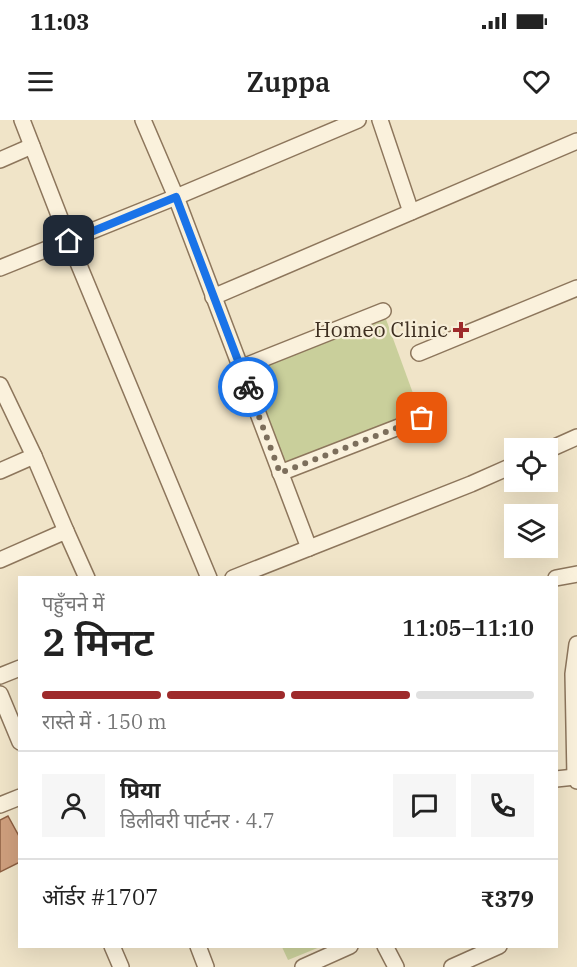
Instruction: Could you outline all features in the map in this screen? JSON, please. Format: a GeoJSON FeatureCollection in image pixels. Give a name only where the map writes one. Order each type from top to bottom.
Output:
{"type":"FeatureCollection","features":[{"type":"Feature","properties":{"kind":"street"},"geometry":{"type":"LineString","coordinates":[[22,120],[69,241],[208,576]]}},
{"type":"Feature","properties":{"kind":"street"},"geometry":{"type":"LineString","coordinates":[[143,120],[176,197],[309,548]]}},
{"type":"Feature","properties":{"kind":"street"},"geometry":{"type":"LineString","coordinates":[[0,268],[358,120]]}},
{"type":"Feature","properties":{"kind":"street"},"geometry":{"type":"LineString","coordinates":[[380,120],[411,212]]}},
{"type":"Feature","properties":{"kind":"street"},"geometry":{"type":"LineString","coordinates":[[213,297],[577,141]]}},
{"type":"Feature","properties":{"kind":"street"},"geometry":{"type":"LineString","coordinates":[[0,160],[33,146]]}},
{"type":"Feature","properties":{"kind":"street"},"geometry":{"type":"LineString","coordinates":[[419,353],[577,288]]}},
{"type":"Feature","properties":{"kind":"street"},"geometry":{"type":"LineString","coordinates":[[240,368],[382,311]]}},
{"type":"Feature","properties":{"kind":"street"},"geometry":{"type":"LineString","coordinates":[[1,391],[34,456],[86,576]]}},
{"type":"Feature","properties":{"kind":"street"},"geometry":{"type":"LineString","coordinates":[[280,473],[422,418]]}},
{"type":"Feature","properties":{"kind":"street"},"geometry":{"type":"LineString","coordinates":[[558,446],[577,437]]}},
{"type":"Feature","properties":{"kind":"street"},"geometry":{"type":"LineString","coordinates":[[0,471],[34,456]]}},
{"type":"Feature","properties":{"kind":"street"},"geometry":{"type":"LineString","coordinates":[[238,576],[504,469]]}},
{"type":"Feature","properties":{"kind":"street"},"geometry":{"type":"LineString","coordinates":[[0,560],[66,531]]}},
{"type":"Feature","properties":{"kind":"street"},"geometry":{"type":"LineString","coordinates":[[558,578],[577,574]]}},
{"type":"Feature","properties":{"kind":"street"},"geometry":{"type":"LineString","coordinates":[[558,779],[576,778],[573,674],[577,644]]}},
{"type":"Feature","properties":{"kind":"street"},"geometry":{"type":"LineString","coordinates":[[0,676],[18,669]]}},
{"type":"Feature","properties":{"kind":"street"},"geometry":{"type":"LineString","coordinates":[[0,694],[18,737]]}},
{"type":"Feature","properties":{"kind":"street"},"geometry":{"type":"LineString","coordinates":[[0,805],[18,798]]}},
{"type":"Feature","properties":{"kind":"street"},"geometry":{"type":"LineString","coordinates":[[113,948],[121,967]]}},
{"type":"Feature","properties":{"kind":"street"},"geometry":{"type":"LineString","coordinates":[[199,948],[206,967]]}},
{"type":"Feature","properties":{"kind":"street"},"geometry":{"type":"LineString","coordinates":[[303,967],[346,948]]}},
{"type":"Feature","properties":{"kind":"street"},"geometry":{"type":"LineString","coordinates":[[385,948],[396,967]]}},
{"type":"Feature","properties":{"kind":"street"},"geometry":{"type":"LineString","coordinates":[[452,967],[495,948]]}},
{"type":"Feature","properties":{"kind":"green space"},"geometry":{"type":"Polygon","coordinates":[[[383,311],[422,418],[280,473],[240,368],[383,311]]]}},
{"type":"Feature","properties":{"kind":"green space"},"geometry":{"type":"Polygon","coordinates":[[[282,948],[318,948],[288,960],[282,948]]]}},
{"type":"Feature","properties":{"kind":"building"},"geometry":{"type":"Polygon","coordinates":[[[8,816],[18,834],[18,863],[0,872],[0,820],[8,816]]]}},
{"type":"Feature","properties":{"kind":"way so far"},"geometry":{"type":"LineString","coordinates":[[248,387],[280,473],[422,418]]}},
{"type":"Feature","properties":{"kind":"place","name":"Homeo Clinic"},"geometry":{"type":"Point","coordinates":[461,330]}},
{"type":"Feature","properties":{"kind":"route"},"geometry":{"type":"LineString","coordinates":[[69,241],[176,197],[248,387]]}}]}
